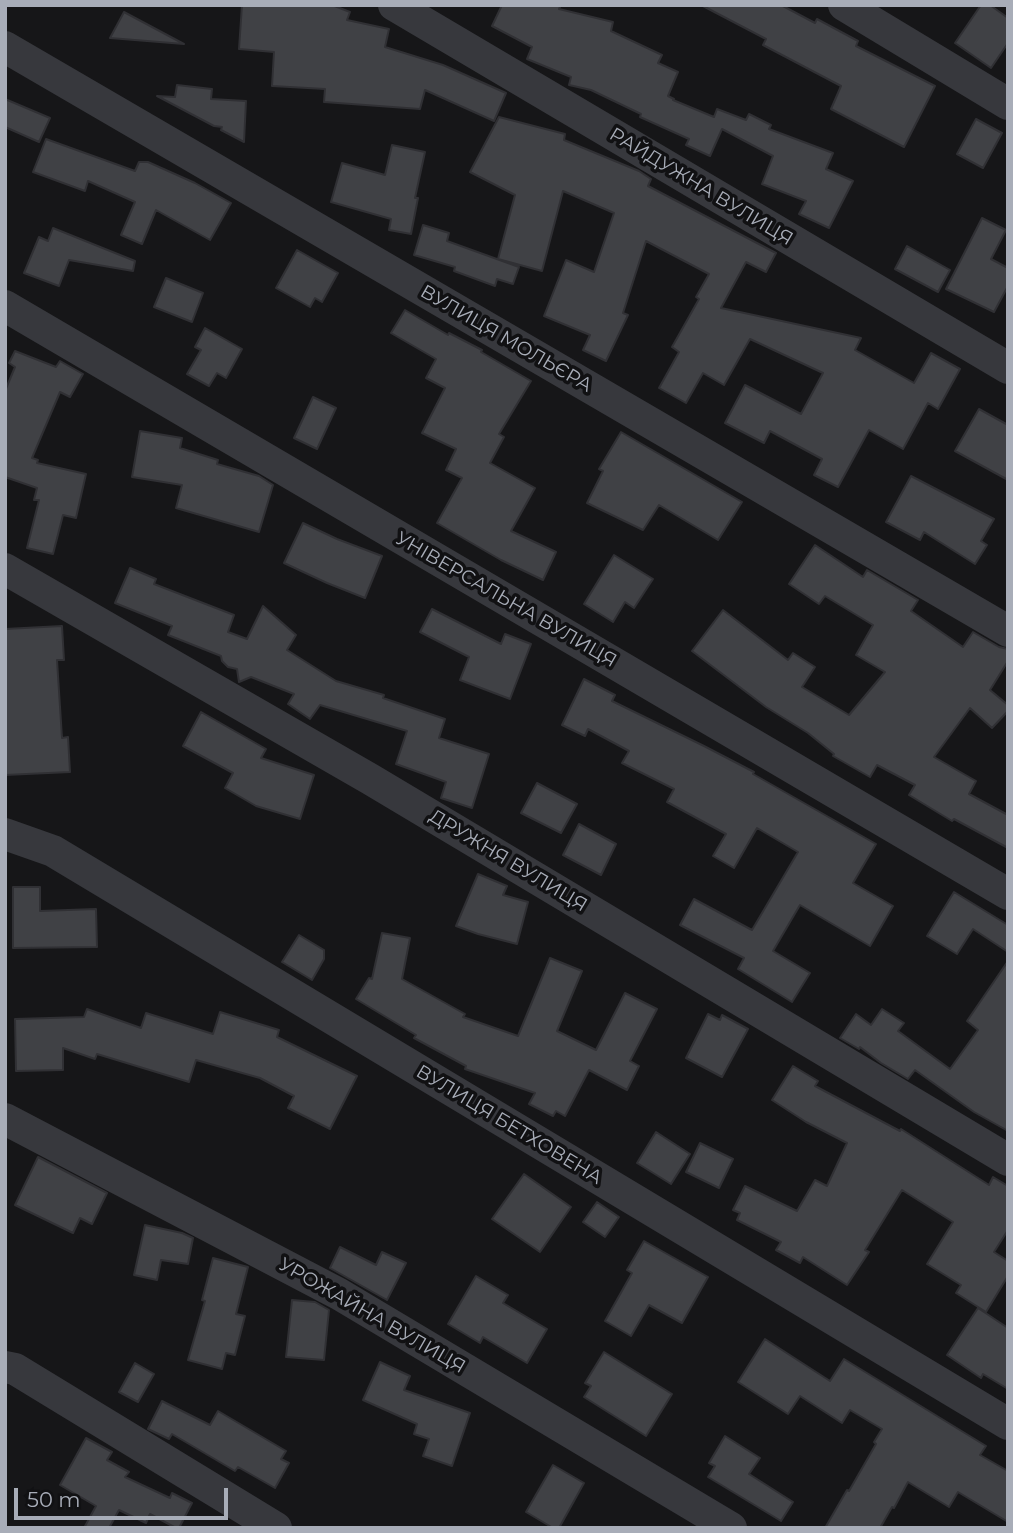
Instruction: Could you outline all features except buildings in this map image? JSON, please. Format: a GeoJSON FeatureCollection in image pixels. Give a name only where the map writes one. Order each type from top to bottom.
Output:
{"type":"FeatureCollection","features":[{"type":"Feature","properties":{"kind":"street","name":"РАЙДУЖНА ВУЛИЦЯ"},"geometry":{"type":"LineString","coordinates":[[394,5],[1008,368]]}},
{"type":"Feature","properties":{"kind":"street"},"geometry":{"type":"LineString","coordinates":[[844,5],[1008,104]]}},
{"type":"Feature","properties":{"kind":"street","name":"ВУЛИЦЯ МОЛЬЄРА"},"geometry":{"type":"LineString","coordinates":[[5,47],[1008,631]]}},
{"type":"Feature","properties":{"kind":"street","name":"УНІВЕРСАЛЬНА ВУЛИЦЯ"},"geometry":{"type":"LineString","coordinates":[[5,306],[1008,894]]}},
{"type":"Feature","properties":{"kind":"street","name":"ДРУЖНЯ ВУЛИЦЯ"},"geometry":{"type":"LineString","coordinates":[[5,569],[394,793],[1008,1160]]}},
{"type":"Feature","properties":{"kind":"street","name":"ВУЛИЦЯ БЕТХОВЕНА"},"geometry":{"type":"LineString","coordinates":[[5,834],[53,851],[1008,1424]]}},
{"type":"Feature","properties":{"kind":"street","name":"УРОЖАЙНА ВУЛИЦЯ"},"geometry":{"type":"LineString","coordinates":[[5,1119],[339,1294],[731,1528]]}},
{"type":"Feature","properties":{"kind":"street"},"geometry":{"type":"LineString","coordinates":[[5,1367],[15,1369],[276,1528]]}}]}
